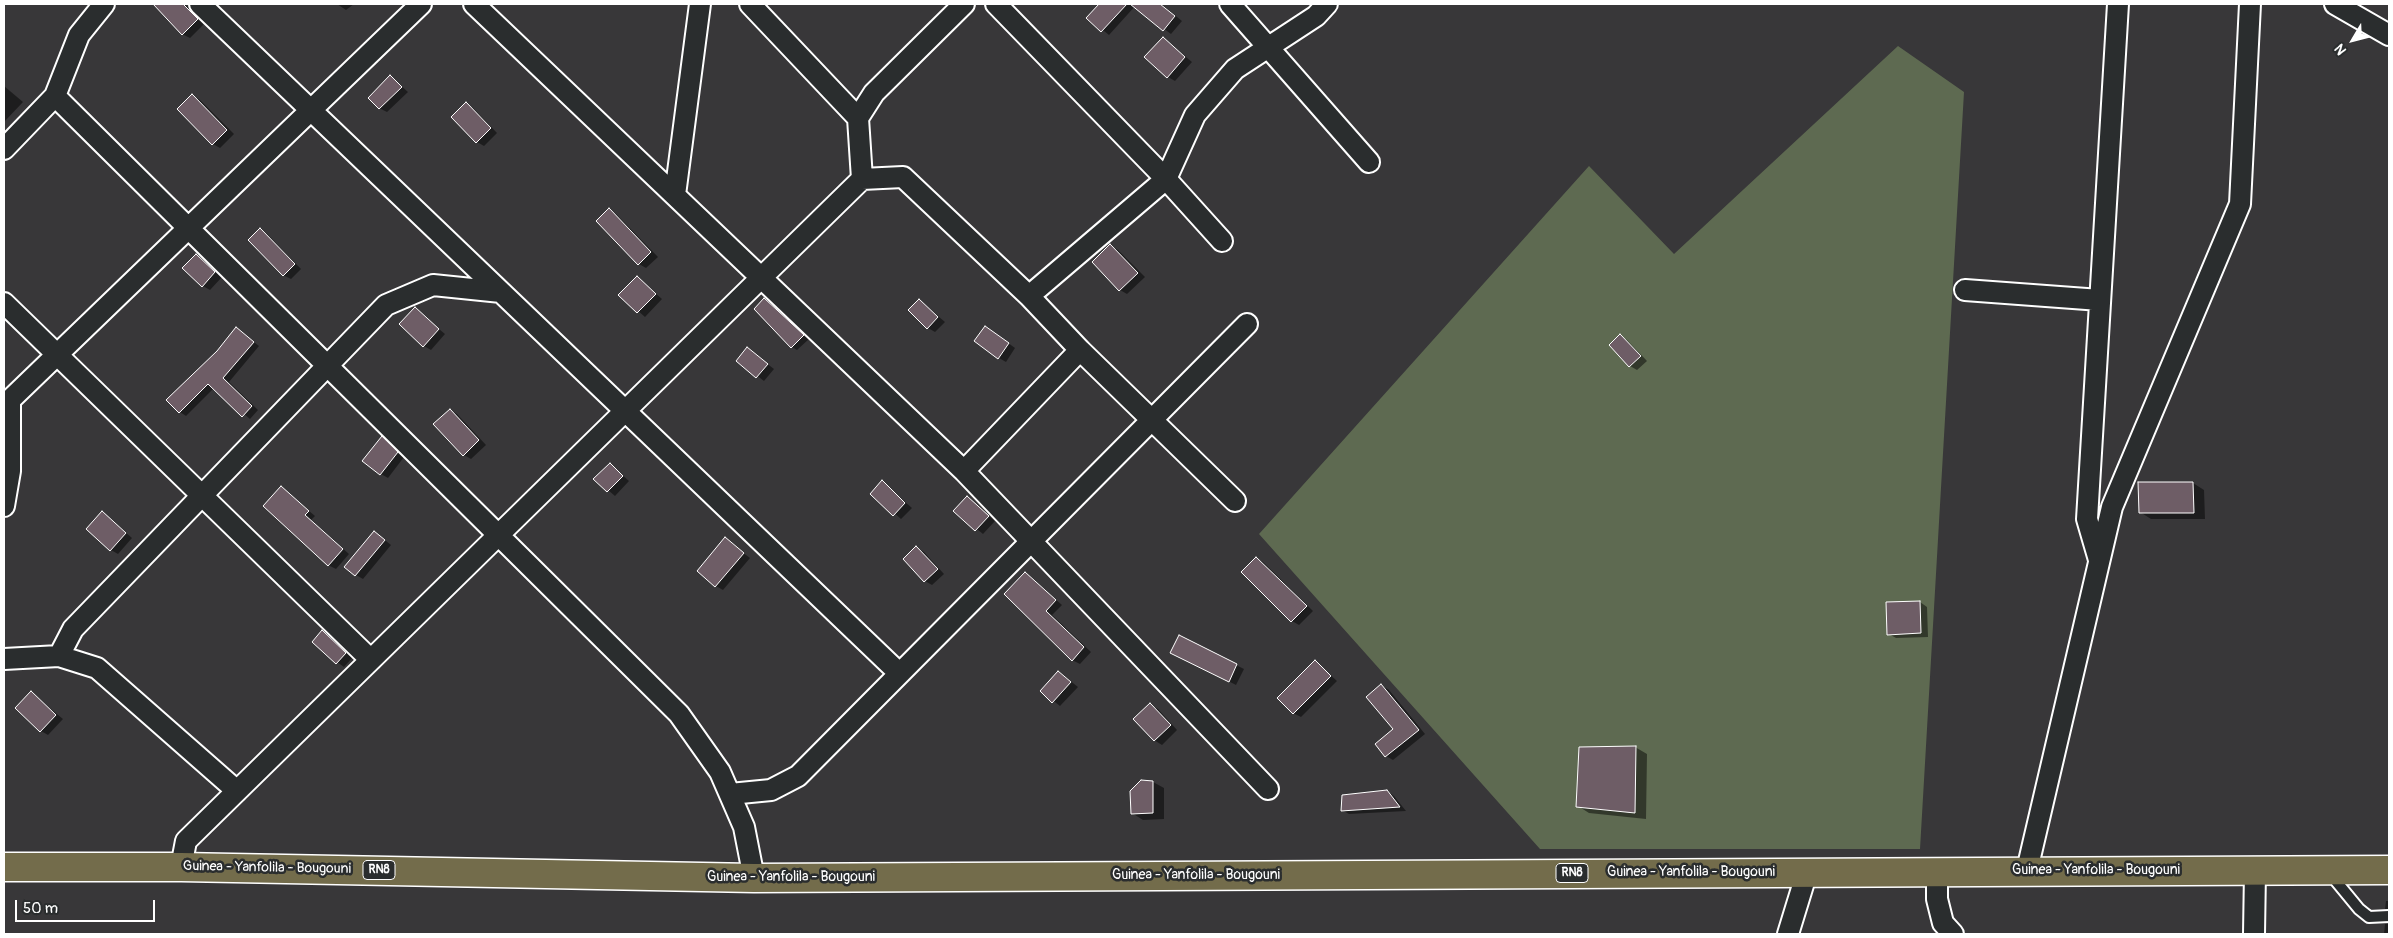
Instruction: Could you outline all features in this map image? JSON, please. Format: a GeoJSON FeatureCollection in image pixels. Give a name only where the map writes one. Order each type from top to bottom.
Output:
{"type":"FeatureCollection","features":[{"type":"Feature","properties":{"kind":"main road","name":"Guinea - Yanfolila - Bougouni"},"geometry":{"type":"LineString","coordinates":[[4,867],[181,866],[754,878],[2027,870],[2389,870]]}},
{"type":"Feature","properties":{"kind":"street"},"geometry":{"type":"LineString","coordinates":[[4,149],[55,96],[79,35],[104,4]]}},
{"type":"Feature","properties":{"kind":"street"},"geometry":{"type":"LineString","coordinates":[[200,4],[900,673]]}},
{"type":"Feature","properties":{"kind":"street"},"geometry":{"type":"LineString","coordinates":[[4,506],[10,471],[10,400],[421,4]]}},
{"type":"Feature","properties":{"kind":"street"},"geometry":{"type":"LineString","coordinates":[[474,4],[964,471],[1268,789]]}},
{"type":"Feature","properties":{"kind":"street"},"geometry":{"type":"LineString","coordinates":[[675,195],[700,4]]}},
{"type":"Feature","properties":{"kind":"street"},"geometry":{"type":"LineString","coordinates":[[750,4],[858,118]]}},
{"type":"Feature","properties":{"kind":"street"},"geometry":{"type":"LineString","coordinates":[[862,178],[858,118],[874,93],[964,4]]}},
{"type":"Feature","properties":{"kind":"street"},"geometry":{"type":"LineString","coordinates":[[996,4],[1166,179],[1222,241]]}},
{"type":"Feature","properties":{"kind":"street"},"geometry":{"type":"LineString","coordinates":[[1230,4],[1369,162]]}},
{"type":"Feature","properties":{"kind":"street"},"geometry":{"type":"LineString","coordinates":[[1029,296],[1166,179],[1195,115],[1235,69],[1316,16],[1327,4]]}},
{"type":"Feature","properties":{"kind":"street"},"geometry":{"type":"LineString","coordinates":[[2099,562],[2087,519],[2118,4]]}},
{"type":"Feature","properties":{"kind":"street"},"geometry":{"type":"LineString","coordinates":[[2027,870],[2112,506],[2240,204],[2250,4]]}},
{"type":"Feature","properties":{"kind":"street"},"geometry":{"type":"LineString","coordinates":[[2335,4],[2389,35]]}},
{"type":"Feature","properties":{"kind":"street"},"geometry":{"type":"LineString","coordinates":[[55,96],[679,714],[720,772],[744,827],[754,878]]}},
{"type":"Feature","properties":{"kind":"street"},"geometry":{"type":"LineString","coordinates":[[181,866],[186,841],[862,178],[903,177],[1029,296],[1080,350],[1236,501]]}},
{"type":"Feature","properties":{"kind":"street"},"geometry":{"type":"LineString","coordinates":[[60,656],[73,629],[386,305],[433,285],[501,292]]}},
{"type":"Feature","properties":{"kind":"street"},"geometry":{"type":"LineString","coordinates":[[1965,290],[2100,300]]}},
{"type":"Feature","properties":{"kind":"street"},"geometry":{"type":"LineString","coordinates":[[4,303],[371,660]]}},
{"type":"Feature","properties":{"kind":"street"},"geometry":{"type":"LineString","coordinates":[[730,794],[771,790],[798,776],[1247,324]]}},
{"type":"Feature","properties":{"kind":"street"},"geometry":{"type":"LineString","coordinates":[[964,471],[1080,350]]}},
{"type":"Feature","properties":{"kind":"street"},"geometry":{"type":"LineString","coordinates":[[4,659],[60,656],[97,668],[237,791]]}},
{"type":"Feature","properties":{"kind":"street"},"geometry":{"type":"LineString","coordinates":[[2254,934],[2255,870]]}},
{"type":"Feature","properties":{"kind":"street"},"geometry":{"type":"LineString","coordinates":[[1936,871],[1938,899],[1943,923],[1953,934]]}},
{"type":"Feature","properties":{"kind":"street"},"geometry":{"type":"LineString","coordinates":[[1788,934],[1807,872]]}},
{"type":"Feature","properties":{"kind":"lane"},"geometry":{"type":"LineString","coordinates":[[2328,870],[2359,909],[2370,916],[2389,916]]}},
{"type":"Feature","properties":{"kind":"green space"},"geometry":{"type":"Polygon","coordinates":[[[1898,46],[1964,92],[1920,849],[1540,849],[1259,534],[1589,166],[1674,254],[1898,46]]]}},
{"type":"Feature","properties":{"kind":"building"},"geometry":{"type":"Polygon","coordinates":[[[153,4],[183,4],[198,19],[182,35],[153,4]]]}},
{"type":"Feature","properties":{"kind":"building"},"geometry":{"type":"Polygon","coordinates":[[[1099,4],[1127,4],[1101,32],[1086,18],[1099,4]]]}},
{"type":"Feature","properties":{"kind":"building"},"geometry":{"type":"Polygon","coordinates":[[[1130,4],[1160,4],[1175,16],[1163,31],[1130,4]]]}},
{"type":"Feature","properties":{"kind":"building"},"geometry":{"type":"Polygon","coordinates":[[[1163,37],[1185,57],[1167,78],[1144,57],[1163,37]]]}},
{"type":"Feature","properties":{"kind":"building"},"geometry":{"type":"Polygon","coordinates":[[[390,75],[402,87],[379,109],[368,98],[390,75]]]}},
{"type":"Feature","properties":{"kind":"building"},"geometry":{"type":"Polygon","coordinates":[[[192,94],[227,130],[212,145],[177,109],[192,94]]]}},
{"type":"Feature","properties":{"kind":"building"},"geometry":{"type":"Polygon","coordinates":[[[466,102],[491,128],[476,143],[451,117],[466,102]]]}},
{"type":"Feature","properties":{"kind":"building"},"geometry":{"type":"Polygon","coordinates":[[[609,208],[651,252],[638,265],[596,221],[609,208]]]}},
{"type":"Feature","properties":{"kind":"building"},"geometry":{"type":"Polygon","coordinates":[[[260,228],[295,264],[283,276],[248,240],[260,228]]]}},
{"type":"Feature","properties":{"kind":"building"},"geometry":{"type":"Polygon","coordinates":[[[1110,244],[1138,273],[1119,291],[1092,262],[1110,244]]]}},
{"type":"Feature","properties":{"kind":"building"},"geometry":{"type":"Polygon","coordinates":[[[196,254],[215,272],[202,287],[182,268],[196,254]]]}},
{"type":"Feature","properties":{"kind":"building"},"geometry":{"type":"Polygon","coordinates":[[[637,276],[656,294],[637,313],[618,295],[637,276]]]}},
{"type":"Feature","properties":{"kind":"building"},"geometry":{"type":"Polygon","coordinates":[[[764,298],[804,335],[791,348],[754,309],[764,298]]]}},
{"type":"Feature","properties":{"kind":"building"},"geometry":{"type":"Polygon","coordinates":[[[919,299],[938,317],[927,329],[908,310],[919,299]]]}},
{"type":"Feature","properties":{"kind":"building"},"geometry":{"type":"Polygon","coordinates":[[[415,307],[439,329],[423,347],[399,324],[415,307]]]}},
{"type":"Feature","properties":{"kind":"building"},"geometry":{"type":"Polygon","coordinates":[[[985,326],[1009,343],[998,359],[974,341],[985,326]]]}},
{"type":"Feature","properties":{"kind":"building"},"geometry":{"type":"Polygon","coordinates":[[[236,327],[254,342],[223,378],[252,406],[242,417],[208,384],[179,413],[166,400],[217,351],[236,327]]]}},
{"type":"Feature","properties":{"kind":"building"},"geometry":{"type":"Polygon","coordinates":[[[1620,334],[1641,356],[1629,367],[1609,345],[1620,334]]]}},
{"type":"Feature","properties":{"kind":"building"},"geometry":{"type":"Polygon","coordinates":[[[747,347],[768,364],[756,378],[736,361],[747,347]]]}},
{"type":"Feature","properties":{"kind":"building"},"geometry":{"type":"Polygon","coordinates":[[[450,409],[479,440],[463,456],[433,424],[450,409]]]}},
{"type":"Feature","properties":{"kind":"building"},"geometry":{"type":"Polygon","coordinates":[[[382,436],[398,452],[380,475],[362,461],[382,436]]]}},
{"type":"Feature","properties":{"kind":"building"},"geometry":{"type":"Polygon","coordinates":[[[610,463],[623,476],[607,492],[593,479],[610,463]]]}},
{"type":"Feature","properties":{"kind":"building"},"geometry":{"type":"Polygon","coordinates":[[[882,480],[905,503],[893,516],[870,494],[882,480]]]}},
{"type":"Feature","properties":{"kind":"building"},"geometry":{"type":"Polygon","coordinates":[[[2138,482],[2193,482],[2194,513],[2139,513],[2138,482]]]}},
{"type":"Feature","properties":{"kind":"building"},"geometry":{"type":"Polygon","coordinates":[[[281,486],[309,511],[305,515],[343,549],[328,566],[263,506],[281,486]]]}},
{"type":"Feature","properties":{"kind":"building"},"geometry":{"type":"Polygon","coordinates":[[[967,496],[989,516],[975,531],[953,511],[967,496]]]}},
{"type":"Feature","properties":{"kind":"building"},"geometry":{"type":"Polygon","coordinates":[[[102,511],[126,533],[110,551],[86,529],[102,511]]]}},
{"type":"Feature","properties":{"kind":"building"},"geometry":{"type":"Polygon","coordinates":[[[374,531],[385,540],[355,576],[344,567],[374,531]]]}},
{"type":"Feature","properties":{"kind":"building"},"geometry":{"type":"Polygon","coordinates":[[[725,537],[744,553],[715,587],[697,571],[725,537]]]}},
{"type":"Feature","properties":{"kind":"building"},"geometry":{"type":"Polygon","coordinates":[[[916,546],[938,569],[924,582],[903,559],[916,546]]]}},
{"type":"Feature","properties":{"kind":"building"},"geometry":{"type":"Polygon","coordinates":[[[1256,557],[1307,606],[1291,622],[1241,572],[1256,557]]]}},
{"type":"Feature","properties":{"kind":"building"},"geometry":{"type":"Polygon","coordinates":[[[1025,572],[1056,600],[1046,611],[1084,647],[1072,661],[1004,594],[1025,572]]]}},
{"type":"Feature","properties":{"kind":"building"},"geometry":{"type":"Polygon","coordinates":[[[1920,601],[1921,633],[1887,635],[1886,602],[1920,601]]]}},
{"type":"Feature","properties":{"kind":"building"},"geometry":{"type":"Polygon","coordinates":[[[322,630],[346,653],[336,664],[312,642],[322,630]]]}},
{"type":"Feature","properties":{"kind":"building"},"geometry":{"type":"Polygon","coordinates":[[[1179,635],[1237,664],[1229,682],[1170,653],[1179,635]]]}},
{"type":"Feature","properties":{"kind":"building"},"geometry":{"type":"Polygon","coordinates":[[[1315,660],[1331,676],[1293,714],[1277,698],[1315,660]]]}},
{"type":"Feature","properties":{"kind":"building"},"geometry":{"type":"Polygon","coordinates":[[[1058,671],[1071,682],[1052,703],[1040,691],[1058,671]]]}},
{"type":"Feature","properties":{"kind":"building"},"geometry":{"type":"Polygon","coordinates":[[[1381,684],[1419,730],[1385,757],[1375,744],[1393,729],[1366,697],[1381,684]]]}},
{"type":"Feature","properties":{"kind":"building"},"geometry":{"type":"Polygon","coordinates":[[[31,691],[56,715],[40,732],[15,708],[31,691]]]}},
{"type":"Feature","properties":{"kind":"building"},"geometry":{"type":"Polygon","coordinates":[[[1150,703],[1171,725],[1154,741],[1133,719],[1150,703]]]}},
{"type":"Feature","properties":{"kind":"building"},"geometry":{"type":"Polygon","coordinates":[[[1636,746],[1635,813],[1576,807],[1579,747],[1636,746]]]}},
{"type":"Feature","properties":{"kind":"building"},"geometry":{"type":"Polygon","coordinates":[[[1141,780],[1153,781],[1153,813],[1131,814],[1130,791],[1141,780]]]}},
{"type":"Feature","properties":{"kind":"building"},"geometry":{"type":"Polygon","coordinates":[[[1387,790],[1400,807],[1341,811],[1342,795],[1387,790]]]}}]}
